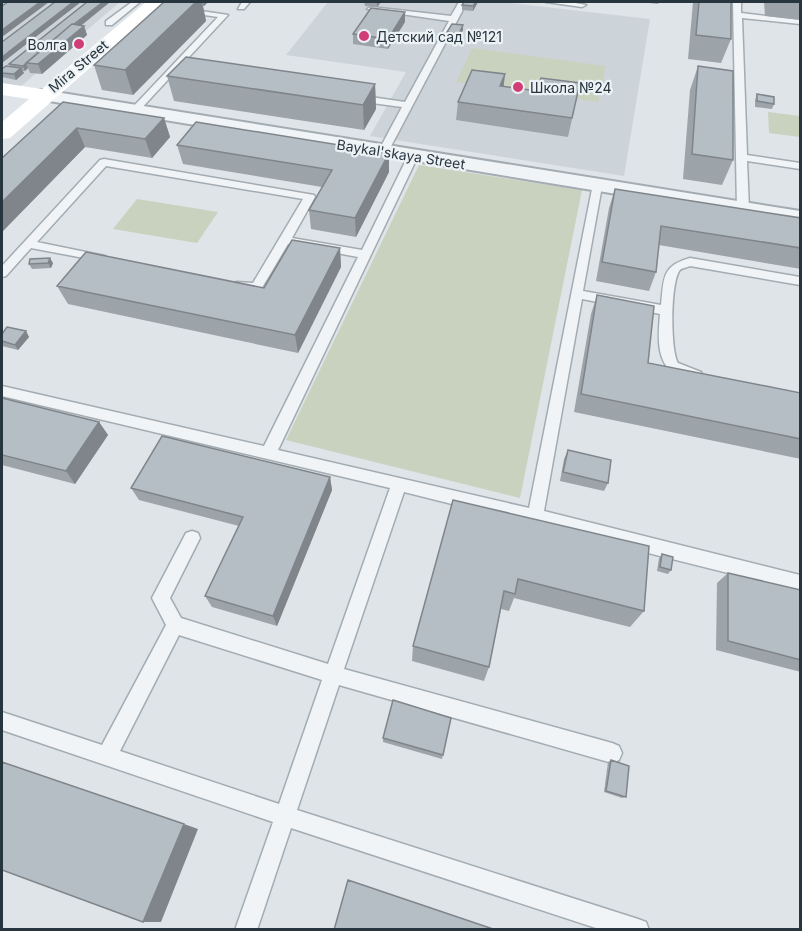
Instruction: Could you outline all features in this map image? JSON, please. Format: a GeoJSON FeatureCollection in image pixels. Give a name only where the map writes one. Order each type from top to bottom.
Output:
{"type":"FeatureCollection","features":[{"type":"Feature","properties":{"kind":"main road","name":"Mira Street"},"geometry":{"type":"LineString","coordinates":[[2,133],[43,95],[155,5]]}},
{"type":"Feature","properties":{"kind":"main road","name":"Baykal'skaya Street"},"geometry":{"type":"LineString","coordinates":[[2,89],[43,95]]}},
{"type":"Feature","properties":{"kind":"street","name":"Baykal'skaya Street"},"geometry":{"type":"LineString","coordinates":[[43,95],[382,152],[801,218]]}},
{"type":"Feature","properties":{"kind":"lane"},"geometry":{"type":"LineString","coordinates":[[382,152],[463,2]]}},
{"type":"Feature","properties":{"kind":"lane"},"geometry":{"type":"LineString","coordinates":[[550,2],[582,5]]}},
{"type":"Feature","properties":{"kind":"lane"},"geometry":{"type":"LineString","coordinates":[[737,2],[743,209]]}},
{"type":"Feature","properties":{"kind":"lane"},"geometry":{"type":"LineString","coordinates":[[109,23],[155,5],[225,15],[135,110]]}},
{"type":"Feature","properties":{"kind":"lane"},"geometry":{"type":"LineString","coordinates":[[371,9],[453,19]]}},
{"type":"Feature","properties":{"kind":"lane"},"geometry":{"type":"LineString","coordinates":[[738,15],[801,22]]}},
{"type":"Feature","properties":{"kind":"lane"},"geometry":{"type":"LineString","coordinates":[[345,96],[407,105]]}},
{"type":"Feature","properties":{"kind":"lane"},"geometry":{"type":"LineString","coordinates":[[267,454],[413,156]]}},
{"type":"Feature","properties":{"kind":"lane"},"geometry":{"type":"LineString","coordinates":[[741,157],[801,166]]}},
{"type":"Feature","properties":{"kind":"lane"},"geometry":{"type":"LineString","coordinates":[[2,273],[104,162],[310,197],[256,288],[222,282]]}},
{"type":"Feature","properties":{"kind":"lane"},"geometry":{"type":"LineString","coordinates":[[535,516],[597,186]]}},
{"type":"Feature","properties":{"kind":"lane"},"geometry":{"type":"LineString","coordinates":[[285,240],[365,254]]}},
{"type":"Feature","properties":{"kind":"lane"},"geometry":{"type":"LineString","coordinates":[[28,244],[119,262]]}},
{"type":"Feature","properties":{"kind":"lane"},"geometry":{"type":"LineString","coordinates":[[707,378],[683,373],[671,364],[665,345],[671,274],[677,266],[690,262],[801,281]]}},
{"type":"Feature","properties":{"kind":"lane"},"geometry":{"type":"LineString","coordinates":[[578,294],[668,311]]}},
{"type":"Feature","properties":{"kind":"lane"},"geometry":{"type":"LineString","coordinates":[[2,391],[398,486],[535,516],[801,583]]}},
{"type":"Feature","properties":{"kind":"lane"},"geometry":{"type":"LineString","coordinates":[[246,930],[398,486]]}},
{"type":"Feature","properties":{"kind":"lane"},"geometry":{"type":"LineString","coordinates":[[192,538],[161,598],[175,625],[334,675],[612,753]]}},
{"type":"Feature","properties":{"kind":"lane"},"geometry":{"type":"LineString","coordinates":[[107,756],[175,625]]}},
{"type":"Feature","properties":{"kind":"lane"},"geometry":{"type":"LineString","coordinates":[[2,721],[285,816],[638,930]]}},
{"type":"Feature","properties":{"kind":"shaded area"},"geometry":{"type":"Polygon","coordinates":[[[2,2],[120,2],[20,87],[2,84],[2,2]]]}},
{"type":"Feature","properties":{"kind":"shaded area","name":"Школа №24"},"geometry":{"type":"Polygon","coordinates":[[[328,2],[501,2],[650,19],[624,176],[370,136],[406,72],[286,55],[328,2]]]}},
{"type":"Feature","properties":{"kind":"green space"},"geometry":{"type":"Polygon","coordinates":[[[472,48],[606,66],[598,102],[456,82],[472,48]]]}},
{"type":"Feature","properties":{"kind":"green space"},"geometry":{"type":"Polygon","coordinates":[[[768,112],[800,116],[800,137],[769,133],[768,112]]]}},
{"type":"Feature","properties":{"kind":"green space"},"geometry":{"type":"Polygon","coordinates":[[[419,165],[582,190],[520,498],[286,440],[419,165]]]}},
{"type":"Feature","properties":{"kind":"green space"},"geometry":{"type":"Polygon","coordinates":[[[137,199],[218,212],[197,243],[113,229],[137,199]]]}},
{"type":"Feature","properties":{"kind":"building"},"geometry":{"type":"Polygon","coordinates":[[[8,2],[40,2],[2,30],[2,6],[8,2]]]}},
{"type":"Feature","properties":{"kind":"building"},"geometry":{"type":"Polygon","coordinates":[[[55,2],[73,2],[2,57],[2,42],[55,2]]]}},
{"type":"Feature","properties":{"kind":"building"},"geometry":{"type":"Polygon","coordinates":[[[87,2],[103,2],[72,24],[23,66],[9,64],[87,2]]]}},
{"type":"Feature","properties":{"kind":"building"},"geometry":{"type":"Polygon","coordinates":[[[164,2],[196,2],[125,70],[94,65],[164,2]]]}},
{"type":"Feature","properties":{"kind":"building"},"geometry":{"type":"Polygon","coordinates":[[[464,2],[476,2],[473,6],[462,5],[464,2]]]}},
{"type":"Feature","properties":{"kind":"building"},"geometry":{"type":"Polygon","coordinates":[[[699,2],[731,2],[731,39],[696,35],[699,2]]]}},
{"type":"Feature","properties":{"kind":"building"},"geometry":{"type":"Polygon","coordinates":[[[371,8],[405,12],[388,39],[353,34],[371,8]]]}},
{"type":"Feature","properties":{"kind":"building"},"geometry":{"type":"Polygon","coordinates":[[[72,24],[84,26],[38,64],[26,63],[72,24]]]}},
{"type":"Feature","properties":{"kind":"building"},"geometry":{"type":"Polygon","coordinates":[[[452,24],[463,25],[459,34],[447,32],[452,24]]]}},
{"type":"Feature","properties":{"kind":"building"},"geometry":{"type":"Polygon","coordinates":[[[186,57],[375,84],[363,105],[167,76],[186,57]]]}},
{"type":"Feature","properties":{"kind":"building"},"geometry":{"type":"Polygon","coordinates":[[[6,66],[21,68],[14,74],[2,73],[2,69],[6,66]]]}},
{"type":"Feature","properties":{"kind":"building"},"geometry":{"type":"Polygon","coordinates":[[[698,66],[733,71],[733,160],[692,154],[698,66]]]}},
{"type":"Feature","properties":{"kind":"building"},"geometry":{"type":"Polygon","coordinates":[[[472,70],[505,74],[500,86],[537,91],[541,78],[580,83],[572,118],[458,102],[472,70]]]}},
{"type":"Feature","properties":{"kind":"building"},"geometry":{"type":"Polygon","coordinates":[[[757,94],[774,97],[774,104],[757,101],[757,94]]]}},
{"type":"Feature","properties":{"kind":"building"},"geometry":{"type":"Polygon","coordinates":[[[63,102],[164,118],[145,139],[77,128],[2,202],[2,158],[63,102]]]}},
{"type":"Feature","properties":{"kind":"building"},"geometry":{"type":"Polygon","coordinates":[[[196,122],[389,153],[355,218],[309,210],[332,170],[177,145],[196,122]]]}},
{"type":"Feature","properties":{"kind":"building"},"geometry":{"type":"Polygon","coordinates":[[[615,189],[801,218],[801,248],[661,226],[656,272],[602,262],[615,189]]]}},
{"type":"Feature","properties":{"kind":"building"},"geometry":{"type":"Polygon","coordinates":[[[292,240],[340,248],[295,335],[57,286],[86,252],[264,288],[292,240]]]}},
{"type":"Feature","properties":{"kind":"building"},"geometry":{"type":"Polygon","coordinates":[[[50,258],[48,263],[29,264],[30,259],[50,258]]]}},
{"type":"Feature","properties":{"kind":"building"},"geometry":{"type":"Polygon","coordinates":[[[597,295],[654,306],[648,363],[801,393],[801,439],[581,394],[597,295]]]}},
{"type":"Feature","properties":{"kind":"building"},"geometry":{"type":"Polygon","coordinates":[[[7,327],[26,331],[15,345],[2,341],[2,334],[7,327]]]}},
{"type":"Feature","properties":{"kind":"building"},"geometry":{"type":"Polygon","coordinates":[[[2,398],[99,422],[66,471],[2,455],[2,398]]]}},
{"type":"Feature","properties":{"kind":"building"},"geometry":{"type":"Polygon","coordinates":[[[162,436],[330,477],[273,616],[205,596],[243,517],[131,488],[162,436]]]}},
{"type":"Feature","properties":{"kind":"building"},"geometry":{"type":"Polygon","coordinates":[[[568,450],[611,460],[608,483],[563,472],[568,450]]]}},
{"type":"Feature","properties":{"kind":"building"},"geometry":{"type":"Polygon","coordinates":[[[453,500],[649,546],[644,611],[518,579],[515,594],[504,591],[489,667],[413,646],[453,500]]]}},
{"type":"Feature","properties":{"kind":"building"},"geometry":{"type":"Polygon","coordinates":[[[662,554],[673,557],[671,570],[660,567],[662,554]]]}},
{"type":"Feature","properties":{"kind":"building"},"geometry":{"type":"Polygon","coordinates":[[[728,573],[801,590],[801,660],[728,641],[728,573]]]}},
{"type":"Feature","properties":{"kind":"building"},"geometry":{"type":"Polygon","coordinates":[[[393,700],[451,718],[443,755],[383,738],[393,700]]]}},
{"type":"Feature","properties":{"kind":"building"},"geometry":{"type":"Polygon","coordinates":[[[611,760],[629,766],[626,797],[606,791],[611,760]]]}},
{"type":"Feature","properties":{"kind":"building"},"geometry":{"type":"Polygon","coordinates":[[[2,762],[184,824],[143,922],[2,870],[2,762]]]}},
{"type":"Feature","properties":{"kind":"building"},"geometry":{"type":"Polygon","coordinates":[[[348,880],[496,930],[334,930],[348,880]]]}},
{"type":"Feature","properties":{"kind":"place","name":"Детский сад №121"},"geometry":{"type":"Point","coordinates":[364,36]}},
{"type":"Feature","properties":{"kind":"place","name":"Волга"},"geometry":{"type":"Point","coordinates":[79,44]}},
{"type":"Feature","properties":{"kind":"place","name":"Школа №24"},"geometry":{"type":"Point","coordinates":[518,87]}}]}
